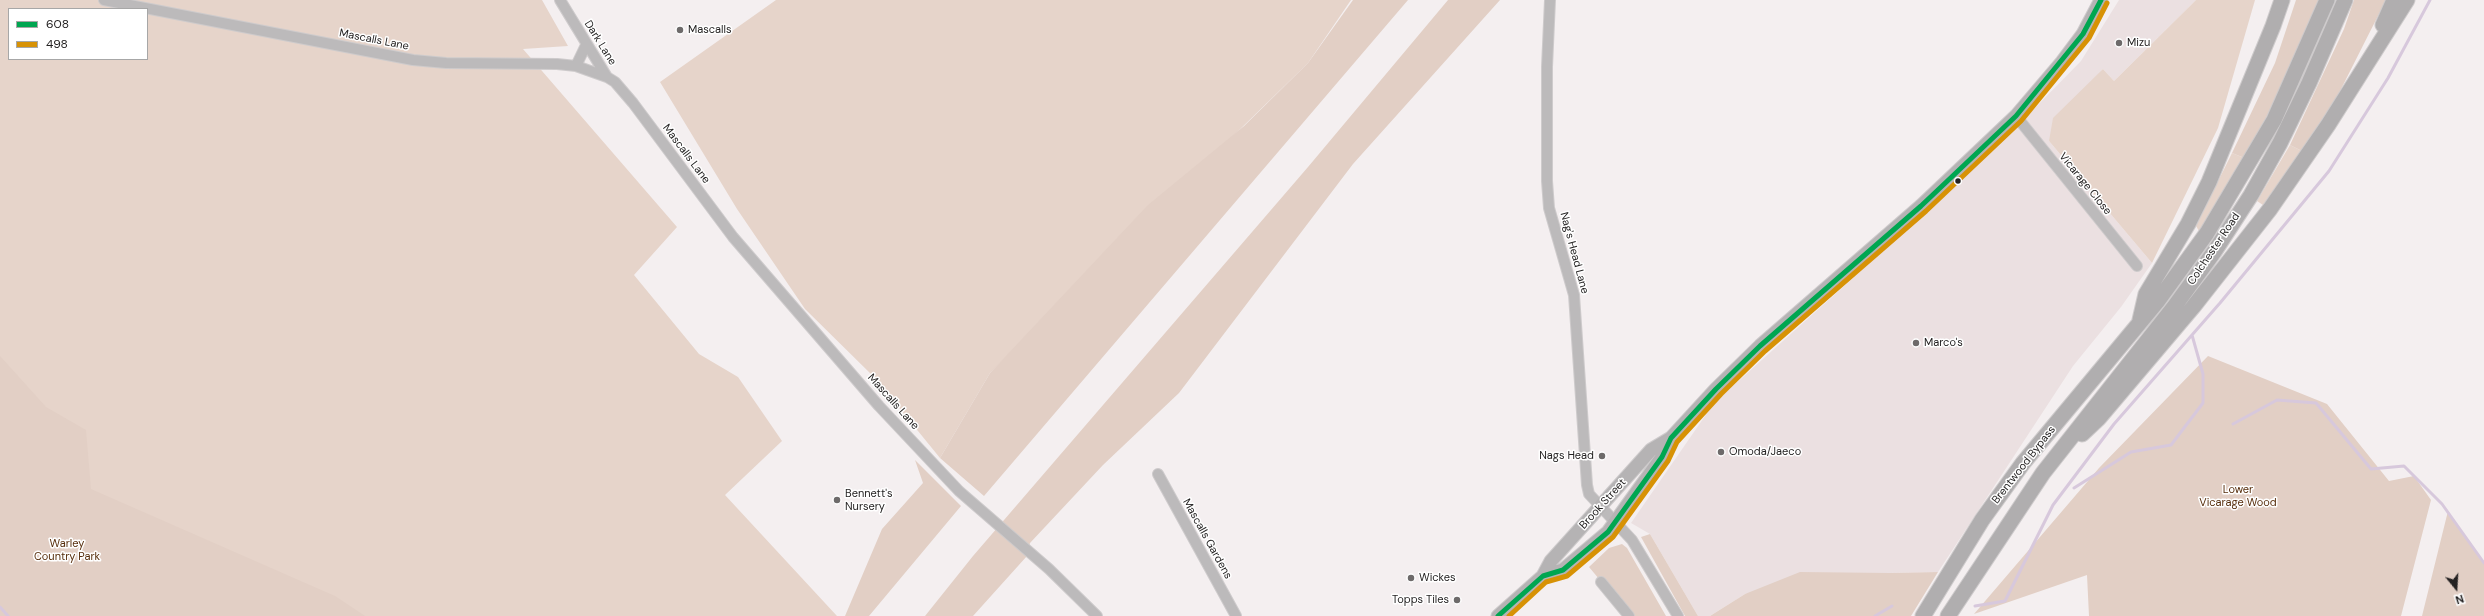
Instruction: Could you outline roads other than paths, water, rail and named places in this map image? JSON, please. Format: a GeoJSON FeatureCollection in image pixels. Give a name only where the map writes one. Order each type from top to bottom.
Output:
{"type":"FeatureCollection","features":[{"type":"Feature","properties":{"kind":"highway"},"geometry":{"type":"LineString","coordinates":[[2139,323],[2146,294],[2188,224],[2209,182],[2273,26],[2282,0]]}},
{"type":"Feature","properties":{"kind":"highway","name":"Colchester Road"},"geometry":{"type":"LineString","coordinates":[[2139,323],[2207,233],[2251,163],[2299,68],[2327,0]]}},
{"type":"Feature","properties":{"kind":"highway","name":"Colchester Road"},"geometry":{"type":"LineString","coordinates":[[2043,473],[2174,307],[2238,214],[2280,142],[2310,83],[2345,0]]}},
{"type":"Feature","properties":{"kind":"highway"},"geometry":{"type":"LineString","coordinates":[[2372,52],[2394,0]]}},
{"type":"Feature","properties":{"kind":"highway"},"geometry":{"type":"LineString","coordinates":[[2043,473],[2099,418],[2193,307],[2302,162],[2407,0]]}},
{"type":"Feature","properties":{"kind":"highway","name":"Brentwood Bypass"},"geometry":{"type":"LineString","coordinates":[[1923,616],[1982,520],[2023,463],[2139,323]]}},
{"type":"Feature","properties":{"kind":"highway","name":"Brentwood Bypass"},"geometry":{"type":"LineString","coordinates":[[1948,616],[2043,473]]}},
{"type":"Feature","properties":{"kind":"main road","name":"Brook Street"},"geometry":{"type":"LineString","coordinates":[[1498,616],[1543,576],[1551,560],[1601,507],[1651,450],[1671,438],[1716,389],[1760,346],[1921,206],[2016,116],[2062,62],[2083,34],[2101,0]]}},
{"type":"Feature","properties":{"kind":"main road","name":"Brook Street"},"geometry":{"type":"LineString","coordinates":[[1543,576],[1563,570],[1608,532],[1662,457],[1671,438]]}},
{"type":"Feature","properties":{"kind":"street","name":"Mascalls Lane"},"geometry":{"type":"LineString","coordinates":[[104,0],[145,8]]}},
{"type":"Feature","properties":{"kind":"street","name":"Dark Lane"},"geometry":{"type":"LineString","coordinates":[[560,0],[586,45],[607,77]]}},
{"type":"Feature","properties":{"kind":"street","name":"Nag's Head Lane"},"geometry":{"type":"LineString","coordinates":[[1550,0],[1546,128],[1549,208],[1574,295],[1587,485],[1589,494],[1616,521],[1632,540],[1678,616]]}},
{"type":"Feature","properties":{"kind":"street","name":"Mascalls Lane"},"geometry":{"type":"LineString","coordinates":[[148,9],[413,60],[465,63],[530,62],[576,66],[607,77],[615,82],[633,103],[733,237],[879,406],[959,491],[1014,538],[1096,616]]}},
{"type":"Feature","properties":{"kind":"street"},"geometry":{"type":"LineString","coordinates":[[576,66],[586,45]]}},
{"type":"Feature","properties":{"kind":"street","name":"Vicarage Close"},"geometry":{"type":"LineString","coordinates":[[2016,116],[2137,266]]}},
{"type":"Feature","properties":{"kind":"street","name":"Mascalls Gardens"},"geometry":{"type":"LineString","coordinates":[[1158,474],[1236,616]]}},
{"type":"Feature","properties":{"kind":"street"},"geometry":{"type":"LineString","coordinates":[[1601,582],[1630,616]]}},
{"type":"Feature","properties":{"kind":"waterway"},"geometry":{"type":"LineString","coordinates":[[1975,606],[2005,601],[2053,505],[2114,424],[2220,303],[2329,171],[2388,78],[2430,0]]}},
{"type":"Feature","properties":{"kind":"waterway"},"geometry":{"type":"LineString","coordinates":[[2074,488],[2131,452],[2171,445],[2203,403],[2203,374],[2192,335]]}},
{"type":"Feature","properties":{"kind":"waterway"},"geometry":{"type":"LineString","coordinates":[[2233,424],[2277,400],[2316,403],[2371,469],[2404,466],[2442,504],[2484,563]]}},
{"type":"Feature","properties":{"kind":"waterway"},"geometry":{"type":"LineString","coordinates":[[1875,616],[1892,606]]}},
{"type":"Feature","properties":{"kind":"waterway"},"geometry":{"type":"LineString","coordinates":[[0,607],[8,616]]}},
{"type":"Feature","properties":{"kind":"place","name":"Mascalls"},"geometry":{"type":"Point","coordinates":[680,30]}},
{"type":"Feature","properties":{"kind":"place","name":"Mizu"},"geometry":{"type":"Point","coordinates":[2119,43]}},
{"type":"Feature","properties":{"kind":"place","name":"Marco's"},"geometry":{"type":"Point","coordinates":[1916,343]}},
{"type":"Feature","properties":{"kind":"place","name":"Omoda/Jaeco"},"geometry":{"type":"Point","coordinates":[1721,452]}},
{"type":"Feature","properties":{"kind":"place","name":"Nags Head"},"geometry":{"type":"Point","coordinates":[1602,456]}},
{"type":"Feature","properties":{"kind":"place","name":"Bennett's Nursery"},"geometry":{"type":"Point","coordinates":[837,500]}},
{"type":"Feature","properties":{"kind":"place","name":"Wickes"},"geometry":{"type":"Point","coordinates":[1411,578]}},
{"type":"Feature","properties":{"kind":"place","name":"Topps Tiles"},"geometry":{"type":"Point","coordinates":[1457,600]}},
{"type":"Feature","properties":{"kind":"park label","name":"Lower Vicarage Wood"},"geometry":{"type":"Point","coordinates":[2238,496]}},
{"type":"Feature","properties":{"kind":"park label","name":"Warley Country Park"},"geometry":{"type":"Point","coordinates":[67,550]}}]}
